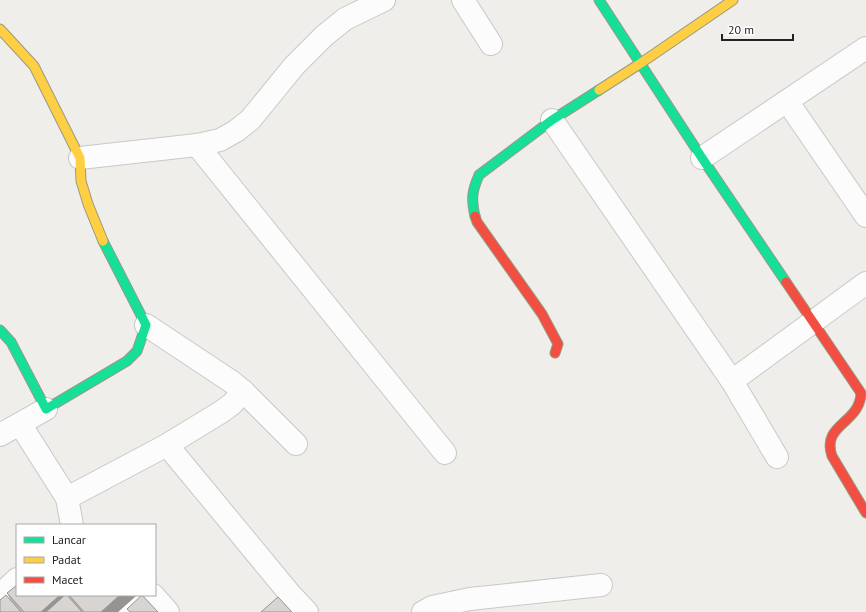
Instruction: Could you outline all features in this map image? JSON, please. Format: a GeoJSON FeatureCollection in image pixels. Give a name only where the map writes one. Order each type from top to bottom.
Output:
{"type":"FeatureCollection","features":[{"type":"Feature","properties":{"kind":"street"},"geometry":{"type":"LineString","coordinates":[[80,158],[197,145],[220,140],[236,131],[250,120],[294,66],[324,36],[345,19],[384,0]]}},
{"type":"Feature","properties":{"kind":"street"},"geometry":{"type":"LineString","coordinates":[[463,0],[491,44]]}},
{"type":"Feature","properties":{"kind":"street"},"geometry":{"type":"LineString","coordinates":[[599,0],[702,158],[861,393],[860,405],[848,420],[835,431],[830,438],[829,446],[832,456],[866,513]]}},
{"type":"Feature","properties":{"kind":"street"},"geometry":{"type":"LineString","coordinates":[[555,353],[558,344],[542,314],[477,222],[472,202],[473,188],[479,176],[552,120],[641,63],[733,0]]}},
{"type":"Feature","properties":{"kind":"street"},"geometry":{"type":"LineString","coordinates":[[0,28],[34,66],[80,158],[82,181],[88,204],[100,236],[146,325],[243,391],[296,444]]}},
{"type":"Feature","properties":{"kind":"street"},"geometry":{"type":"LineString","coordinates":[[702,158],[866,48]]}},
{"type":"Feature","properties":{"kind":"street"},"geometry":{"type":"LineString","coordinates":[[787,101],[866,216]]}},
{"type":"Feature","properties":{"kind":"street"},"geometry":{"type":"LineString","coordinates":[[552,120],[732,381],[777,457]]}},
{"type":"Feature","properties":{"kind":"street"},"geometry":{"type":"LineString","coordinates":[[197,145],[446,452]]}},
{"type":"Feature","properties":{"kind":"street"},"geometry":{"type":"LineString","coordinates":[[732,381],[866,282]]}},
{"type":"Feature","properties":{"kind":"street"},"geometry":{"type":"LineString","coordinates":[[0,435],[126,361],[137,351],[146,325]]}},
{"type":"Feature","properties":{"kind":"street"},"geometry":{"type":"LineString","coordinates":[[0,330],[11,342],[46,409]]}},
{"type":"Feature","properties":{"kind":"street"},"geometry":{"type":"LineString","coordinates":[[67,498],[167,445],[221,412],[232,404],[243,391]]}},
{"type":"Feature","properties":{"kind":"street"},"geometry":{"type":"LineString","coordinates":[[20,424],[67,498],[72,524]]}},
{"type":"Feature","properties":{"kind":"street"},"geometry":{"type":"LineString","coordinates":[[167,445],[282,601],[307,612]]}},
{"type":"Feature","properties":{"kind":"street"},"geometry":{"type":"LineString","coordinates":[[0,595],[16,580]]}},
{"type":"Feature","properties":{"kind":"street"},"geometry":{"type":"LineString","coordinates":[[423,612],[432,607],[470,599],[601,585]]}},
{"type":"Feature","properties":{"kind":"street"},"geometry":{"type":"LineString","coordinates":[[127,612],[145,596]]}},
{"type":"Feature","properties":{"kind":"street"},"geometry":{"type":"LineString","coordinates":[[154,596],[168,612]]}},
{"type":"Feature","properties":{"kind":"building"},"geometry":{"type":"Polygon","coordinates":[[[16,586],[16,596],[59,596],[41,612],[24,612],[7,593],[16,586]]]}},
{"type":"Feature","properties":{"kind":"building"},"geometry":{"type":"Polygon","coordinates":[[[6,595],[21,612],[0,612],[0,600],[6,595]]]}},
{"type":"Feature","properties":{"kind":"building"},"geometry":{"type":"Polygon","coordinates":[[[64,596],[68,596],[82,612],[46,612],[64,596]]]}},
{"type":"Feature","properties":{"kind":"building"},"geometry":{"type":"Polygon","coordinates":[[[70,596],[119,596],[101,612],[84,612],[70,596]]]}},
{"type":"Feature","properties":{"kind":"building"},"geometry":{"type":"Polygon","coordinates":[[[141,596],[143,596],[158,612],[130,612],[127,609],[141,596]]]}},
{"type":"Feature","properties":{"kind":"building"},"geometry":{"type":"Polygon","coordinates":[[[278,597],[292,612],[261,612],[278,597]]]}},
{"type":"Feature","properties":{"kind":"traffic: fast"},"geometry":{"type":"LineString","coordinates":[[599,0],[702,158],[786,282]]}},
{"type":"Feature","properties":{"kind":"traffic: fast"},"geometry":{"type":"LineString","coordinates":[[475,216],[473,195],[479,175],[552,120],[599,90]]}},
{"type":"Feature","properties":{"kind":"traffic: fast"},"geometry":{"type":"LineString","coordinates":[[0,330],[11,342],[46,409],[127,361],[137,351],[146,325],[103,241]]}},
{"type":"Feature","properties":{"kind":"traffic: slow"},"geometry":{"type":"LineString","coordinates":[[599,90],[733,0]]}},
{"type":"Feature","properties":{"kind":"traffic: slow"},"geometry":{"type":"LineString","coordinates":[[0,29],[34,66],[80,158],[81,181],[88,204],[103,241]]}},
{"type":"Feature","properties":{"kind":"traffic: jam"},"geometry":{"type":"LineString","coordinates":[[475,216],[477,222],[542,314],[558,344],[555,353]]}},
{"type":"Feature","properties":{"kind":"traffic: jam"},"geometry":{"type":"LineString","coordinates":[[786,282],[861,393],[859,403],[854,411],[836,430],[830,445],[832,456],[866,513]]}}]}
